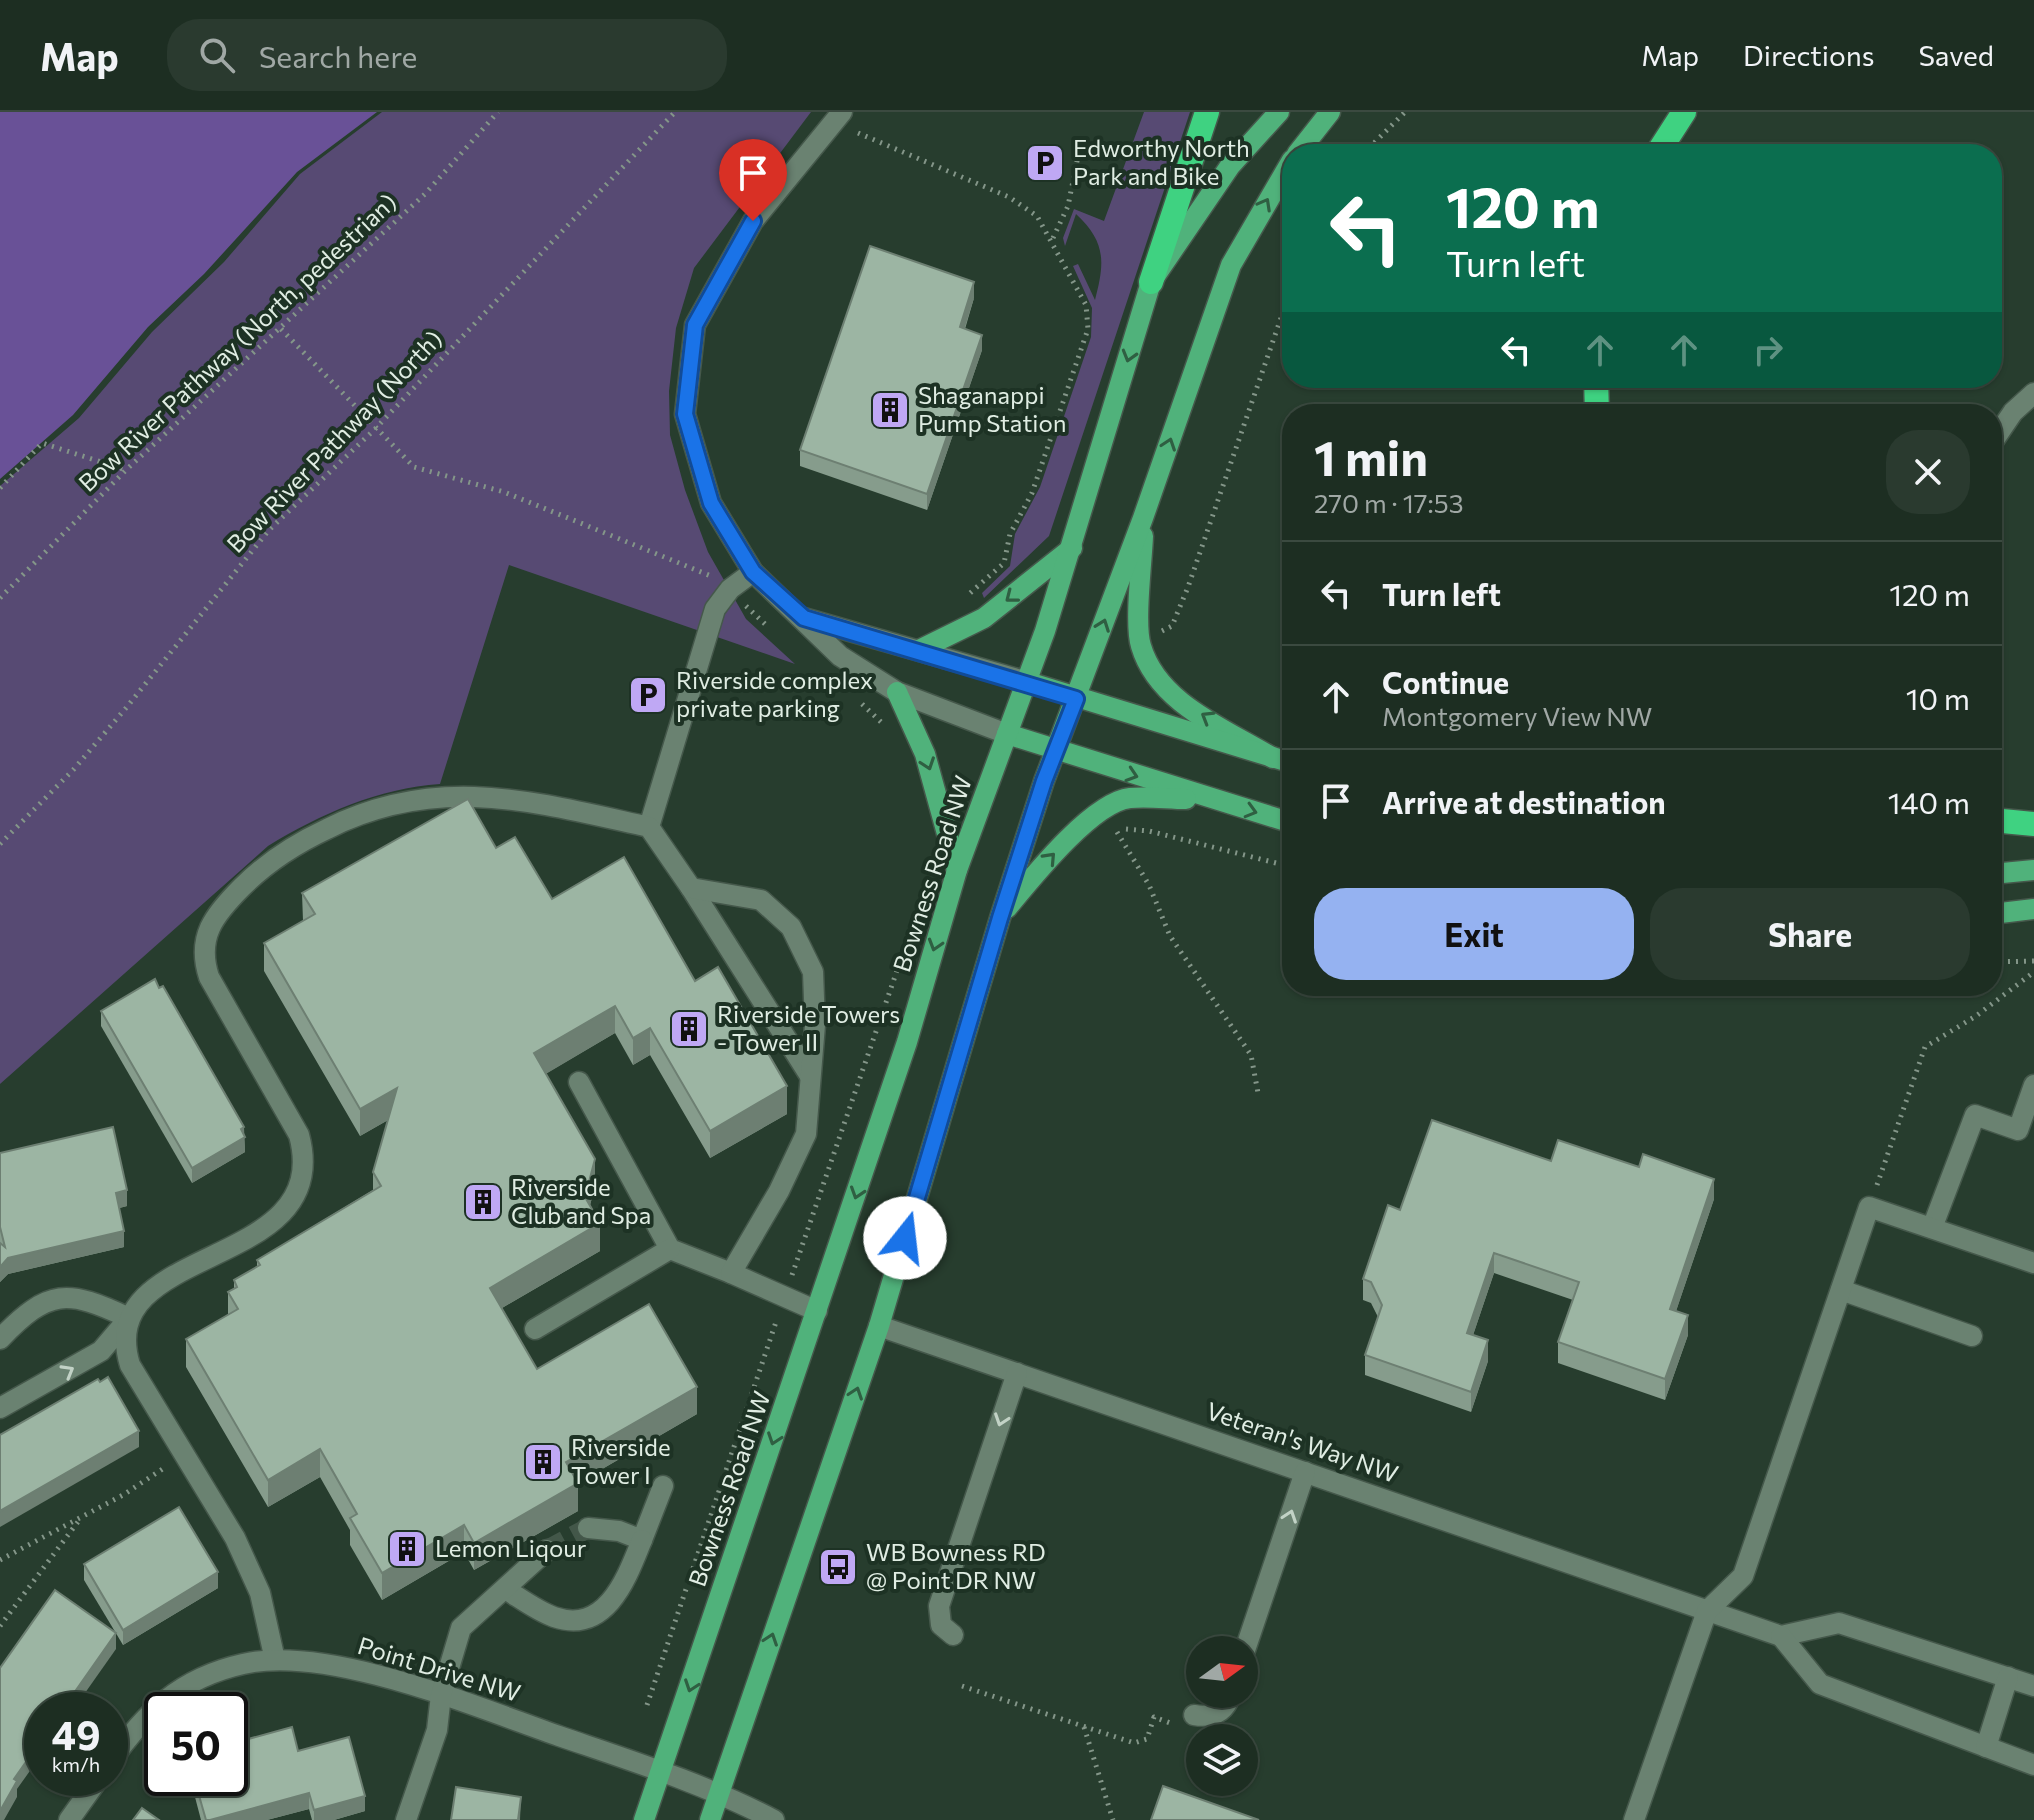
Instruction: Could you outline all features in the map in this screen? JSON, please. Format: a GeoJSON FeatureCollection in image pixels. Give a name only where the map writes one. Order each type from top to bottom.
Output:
{"type":"FeatureCollection","features":[{"type":"Feature","properties":{"kind":"highway"},"geometry":{"type":"LineString","coordinates":[[1151,282],[1207,112]]}},
{"type":"Feature","properties":{"kind":"highway"},"geometry":{"type":"LineString","coordinates":[[1663,144],[1684,112]]}},
{"type":"Feature","properties":{"kind":"highway"},"geometry":{"type":"LineString","coordinates":[[2002,821],[2034,824]]}},
{"type":"Feature","properties":{"kind":"main road","name":"Bowness Road NW"},"geometry":{"type":"LineString","coordinates":[[644,1820],[907,1042],[957,870],[1028,682],[1072,548],[1151,282],[1230,166],[1279,112]]}},
{"type":"Feature","properties":{"kind":"main road"},"geometry":{"type":"LineString","coordinates":[[1305,144],[1330,112]]}},
{"type":"Feature","properties":{"kind":"main road"},"geometry":{"type":"LineString","coordinates":[[710,1820],[879,1326],[1000,918],[1058,750],[1231,265],[1282,177]]}},
{"type":"Feature","properties":{"kind":"main road"},"geometry":{"type":"LineString","coordinates":[[1143,518],[1140,644],[1149,665],[1172,696],[1282,759]]}},
{"type":"Feature","properties":{"kind":"main road"},"geometry":{"type":"LineString","coordinates":[[919,650],[984,618],[1072,548]]}},
{"type":"Feature","properties":{"kind":"main road"},"geometry":{"type":"LineString","coordinates":[[1028,682],[1282,760]]}},
{"type":"Feature","properties":{"kind":"main road"},"geometry":{"type":"LineString","coordinates":[[897,692],[925,754],[957,870]]}},
{"type":"Feature","properties":{"kind":"main road"},"geometry":{"type":"LineString","coordinates":[[1007,734],[1282,820]]}},
{"type":"Feature","properties":{"kind":"main road"},"geometry":{"type":"LineString","coordinates":[[1000,918],[1052,853],[1100,813],[1127,798],[1210,800]]}},
{"type":"Feature","properties":{"kind":"main road"},"geometry":{"type":"LineString","coordinates":[[2002,873],[2034,870]]}},
{"type":"Feature","properties":{"kind":"main road"},"geometry":{"type":"LineString","coordinates":[[2002,913],[2034,909]]}},
{"type":"Feature","properties":{"kind":"street"},"geometry":{"type":"LineString","coordinates":[[838,117],[753,221],[695,325],[685,414],[711,503],[753,572],[840,656],[897,692],[1007,734]]}},
{"type":"Feature","properties":{"kind":"street"},"geometry":{"type":"LineString","coordinates":[[2002,428],[2013,412],[2034,393]]}},
{"type":"Feature","properties":{"kind":"street"},"geometry":{"type":"LineString","coordinates":[[649,827],[715,609],[730,589],[753,572]]}},
{"type":"Feature","properties":{"kind":"street"},"geometry":{"type":"LineString","coordinates":[[804,618],[1028,682]]}},
{"type":"Feature","properties":{"kind":"street"},"geometry":{"type":"LineString","coordinates":[[0,1408],[101,1351],[144,1295],[277,1219],[300,1190],[304,1153],[299,1135],[209,977],[203,943],[213,917],[255,875],[288,849],[353,816],[389,803],[471,794],[512,798],[649,827],[810,1076]]}},
{"type":"Feature","properties":{"kind":"street"},"geometry":{"type":"LineString","coordinates":[[691,888],[761,900],[791,927],[813,972],[815,1025],[806,1134],[779,1191],[731,1273]]}},
{"type":"Feature","properties":{"kind":"street"},"geometry":{"type":"LineString","coordinates":[[579,1082],[670,1249],[817,1311]]}},
{"type":"Feature","properties":{"kind":"street"},"geometry":{"type":"LineString","coordinates":[[1932,1228],[1975,1115],[2018,1130],[2034,1085]]}},
{"type":"Feature","properties":{"kind":"street"},"geometry":{"type":"LineString","coordinates":[[1634,1820],[1707,1611],[1743,1576],[1872,1199],[1932,1228],[2034,1263]]}},
{"type":"Feature","properties":{"kind":"street"},"geometry":{"type":"LineString","coordinates":[[535,1329],[670,1249]]}},
{"type":"Feature","properties":{"kind":"street"},"geometry":{"type":"LineString","coordinates":[[1841,1290],[1972,1336]]}},
{"type":"Feature","properties":{"kind":"street"},"geometry":{"type":"LineString","coordinates":[[0,1339],[33,1307],[54,1298],[85,1298],[129,1318]]}},
{"type":"Feature","properties":{"kind":"street"},"geometry":{"type":"LineString","coordinates":[[129,1318],[125,1350],[130,1365],[235,1538],[254,1579],[275,1660]]}},
{"type":"Feature","properties":{"kind":"street","name":"Veteran's Way NW"},"geometry":{"type":"LineString","coordinates":[[879,1326],[1781,1636]]}},
{"type":"Feature","properties":{"kind":"street"},"geometry":{"type":"LineString","coordinates":[[953,1635],[941,1625],[939,1606],[1017,1373]]}},
{"type":"Feature","properties":{"kind":"street"},"geometry":{"type":"LineString","coordinates":[[1250,1636],[1305,1472]]}},
{"type":"Feature","properties":{"kind":"street"},"geometry":{"type":"LineString","coordinates":[[505,1589],[555,1618],[590,1616],[621,1592],[663,1486]]}},
{"type":"Feature","properties":{"kind":"street"},"geometry":{"type":"LineString","coordinates":[[588,1528],[619,1531],[642,1540]]}},
{"type":"Feature","properties":{"kind":"street"},"geometry":{"type":"LineString","coordinates":[[406,1820],[437,1730],[441,1695],[461,1628],[547,1550]]}},
{"type":"Feature","properties":{"kind":"street"},"geometry":{"type":"LineString","coordinates":[[2034,1686],[1839,1623],[1781,1636],[1820,1684],[2034,1765]]}},
{"type":"Feature","properties":{"kind":"street","name":"Point Drive NW"},"geometry":{"type":"LineString","coordinates":[[128,1737],[138,1723],[187,1685],[244,1663],[275,1660],[328,1664],[441,1695],[662,1771],[719,1792],[774,1820]]}},
{"type":"Feature","properties":{"kind":"street"},"geometry":{"type":"LineString","coordinates":[[1986,1747],[2008,1677]]}},
{"type":"Feature","properties":{"kind":"street"},"geometry":{"type":"LineString","coordinates":[[1186,1720],[1215,1715],[1224,1708]]}},
{"type":"Feature","properties":{"kind":"street"},"geometry":{"type":"LineString","coordinates":[[69,1820],[86,1796]]}},
{"type":"Feature","properties":{"kind":"path","name":"Bow River Pathway (North, pedestrian)"},"geometry":{"type":"LineString","coordinates":[[0,598],[126,470],[425,194],[498,112]]}},
{"type":"Feature","properties":{"kind":"path","name":"Bow River Pathway (North)"},"geometry":{"type":"LineString","coordinates":[[0,844],[116,720],[269,530],[375,429],[675,112]]}},
{"type":"Feature","properties":{"kind":"path"},"geometry":{"type":"LineString","coordinates":[[1373,144],[1405,112]]}},
{"type":"Feature","properties":{"kind":"path"},"geometry":{"type":"LineString","coordinates":[[838,117],[1009,197],[1037,216],[1053,238],[1086,305],[1088,329],[1032,493],[1010,534],[1004,563],[968,593],[975,604]]}},
{"type":"Feature","properties":{"kind":"path"},"geometry":{"type":"LineString","coordinates":[[1053,238],[1068,206],[1078,156]]}},
{"type":"Feature","properties":{"kind":"path"},"geometry":{"type":"LineString","coordinates":[[1158,633],[1172,626],[1188,587],[1282,315]]}},
{"type":"Feature","properties":{"kind":"path"},"geometry":{"type":"LineString","coordinates":[[281,329],[405,461],[423,471],[504,492],[600,528],[703,571],[730,589]]}},
{"type":"Feature","properties":{"kind":"path"},"geometry":{"type":"LineString","coordinates":[[0,488],[42,443],[126,470]]}},
{"type":"Feature","properties":{"kind":"path"},"geometry":{"type":"LineString","coordinates":[[1258,1093],[1251,1055],[1170,936],[1149,885],[1115,828],[1149,831],[1282,864]]}},
{"type":"Feature","properties":{"kind":"path"},"geometry":{"type":"LineString","coordinates":[[647,1705],[905,945]]}},
{"type":"Feature","properties":{"kind":"path"},"geometry":{"type":"LineString","coordinates":[[2002,962],[2034,961]]}},
{"type":"Feature","properties":{"kind":"path"},"geometry":{"type":"LineString","coordinates":[[1872,1199],[1925,1047],[1976,1016],[2034,972]]}},
{"type":"Feature","properties":{"kind":"path"},"geometry":{"type":"LineString","coordinates":[[0,1560],[83,1515],[184,1454]]}},
{"type":"Feature","properties":{"kind":"path"},"geometry":{"type":"LineString","coordinates":[[0,1626],[83,1515]]}},
{"type":"Feature","properties":{"kind":"path"},"geometry":{"type":"LineString","coordinates":[[962,1686],[1134,1743],[1147,1739],[1154,1717],[1186,1720]]}},
{"type":"Feature","properties":{"kind":"path"},"geometry":{"type":"LineString","coordinates":[[1084,1727],[1113,1820]]}},
{"type":"Feature","properties":{"kind":"shaded area"},"geometry":{"type":"Polygon","coordinates":[[[0,112],[377,112],[297,172],[204,274],[148,327],[73,415],[0,479],[0,112]]]}},
{"type":"Feature","properties":{"kind":"shaded area"},"geometry":{"type":"Polygon","coordinates":[[[382,112],[811,112],[694,268],[676,328],[669,391],[670,435],[685,490],[708,552],[746,619],[795,664],[509,565],[440,784],[417,786],[351,804],[308,823],[268,846],[0,1084],[0,486],[79,418],[152,332],[224,262],[300,174],[382,112]]]}},
{"type":"Feature","properties":{"kind":"shaded area"},"geometry":{"type":"Polygon","coordinates":[[[1144,112],[1190,112],[1049,536],[984,598],[982,593],[1010,566],[1015,534],[1040,487],[1091,337],[1092,308],[1073,266],[1078,264],[1095,300],[1101,263],[1098,243],[1076,214],[1065,246],[1063,238],[1074,209],[1104,221],[1144,112]]]}},
{"type":"Feature","properties":{"kind":"building","name":"Shaganappi Pump Station"},"geometry":{"type":"Polygon","coordinates":[[[870,246],[974,282],[960,327],[982,335],[927,494],[800,450],[870,246]]]}},
{"type":"Feature","properties":{"kind":"building"},"geometry":{"type":"Polygon","coordinates":[[[468,799],[496,848],[515,837],[552,899],[624,857],[695,981],[718,967],[787,1086],[710,1131],[650,1028],[633,1038],[615,1006],[534,1053],[595,1159],[585,1197],[600,1223],[490,1288],[537,1369],[649,1304],[697,1387],[566,1462],[578,1483],[474,1543],[464,1525],[382,1573],[350,1518],[357,1514],[320,1449],[268,1480],[186,1339],[238,1309],[228,1292],[237,1287],[234,1280],[260,1265],[257,1260],[381,1186],[373,1172],[397,1088],[360,1109],[264,943],[315,914],[302,893],[468,799]]]}},
{"type":"Feature","properties":{"kind":"building"},"geometry":{"type":"Polygon","coordinates":[[[155,979],[159,988],[163,986],[244,1127],[241,1129],[245,1137],[192,1168],[101,1011],[155,979]]]}},
{"type":"Feature","properties":{"kind":"building"},"geometry":{"type":"Polygon","coordinates":[[[1432,1120],[1551,1161],[1558,1140],[1639,1167],[1643,1154],[1714,1179],[1670,1309],[1688,1315],[1665,1379],[1558,1342],[1579,1282],[1494,1253],[1467,1333],[1488,1340],[1471,1392],[1365,1355],[1382,1305],[1371,1282],[1363,1279],[1388,1205],[1400,1210],[1432,1120]]]}},
{"type":"Feature","properties":{"kind":"building"},"geometry":{"type":"Polygon","coordinates":[[[113,1127],[127,1190],[116,1193],[124,1231],[8,1258],[0,1267],[0,1243],[5,1247],[0,1227],[0,1153],[113,1127]]]}},
{"type":"Feature","properties":{"kind":"building"},"geometry":{"type":"Polygon","coordinates":[[[108,1377],[139,1431],[0,1511],[0,1435],[98,1379],[100,1382],[108,1377]]]}},
{"type":"Feature","properties":{"kind":"building"},"geometry":{"type":"Polygon","coordinates":[[[179,1507],[218,1572],[123,1630],[84,1564],[179,1507]]]}},
{"type":"Feature","properties":{"kind":"building"},"geometry":{"type":"Polygon","coordinates":[[[55,1590],[116,1633],[75,1692],[24,1692],[24,1765],[0,1811],[0,1668],[55,1590]]]}},
{"type":"Feature","properties":{"kind":"building"},"geometry":{"type":"Polygon","coordinates":[[[292,1727],[298,1751],[349,1737],[365,1796],[314,1810],[309,1793],[206,1820],[199,1796],[248,1796],[248,1739],[292,1727]]]}},
{"type":"Feature","properties":{"kind":"building"},"geometry":{"type":"Polygon","coordinates":[[[1163,1786],[1259,1820],[1151,1820],[1163,1786]]]}},
{"type":"Feature","properties":{"kind":"building"},"geometry":{"type":"Polygon","coordinates":[[[456,1787],[521,1797],[518,1820],[451,1820],[456,1787]]]}},
{"type":"Feature","properties":{"kind":"building"},"geometry":{"type":"Polygon","coordinates":[[[142,1808],[159,1820],[133,1820],[142,1808]]]}},
{"type":"Feature","properties":{"kind":"tunnel"},"geometry":{"type":"LineString","coordinates":[[547,1550],[588,1528]]}},
{"type":"Feature","properties":{"kind":"place","name":"Edworthy North Park and Bike"},"geometry":{"type":"Point","coordinates":[1045,163]}},
{"type":"Feature","properties":{"kind":"place","name":"Shaganappi Pump Station"},"geometry":{"type":"Point","coordinates":[890,410]}},
{"type":"Feature","properties":{"kind":"place","name":"Riverside complex private parking"},"geometry":{"type":"Point","coordinates":[648,695]}},
{"type":"Feature","properties":{"kind":"place","name":"Riverside Towers - Tower II"},"geometry":{"type":"Point","coordinates":[689,1029]}},
{"type":"Feature","properties":{"kind":"place","name":"Riverside Club and Spa"},"geometry":{"type":"Point","coordinates":[483,1202]}},
{"type":"Feature","properties":{"kind":"place","name":"Riverside Tower I"},"geometry":{"type":"Point","coordinates":[543,1462]}},
{"type":"Feature","properties":{"kind":"place","name":"Lemon Liqour"},"geometry":{"type":"Point","coordinates":[407,1549]}},
{"type":"Feature","properties":{"kind":"place","name":"WB Bowness RD @ Point DR NW"},"geometry":{"type":"Point","coordinates":[838,1567]}},
{"type":"Feature","properties":{"kind":"route"},"geometry":{"type":"LineString","coordinates":[[753,221],[695,325],[685,414],[711,503],[753,572],[804,618],[841,626],[1076,699],[1044,781],[1000,918],[905,1238]]}}]}
